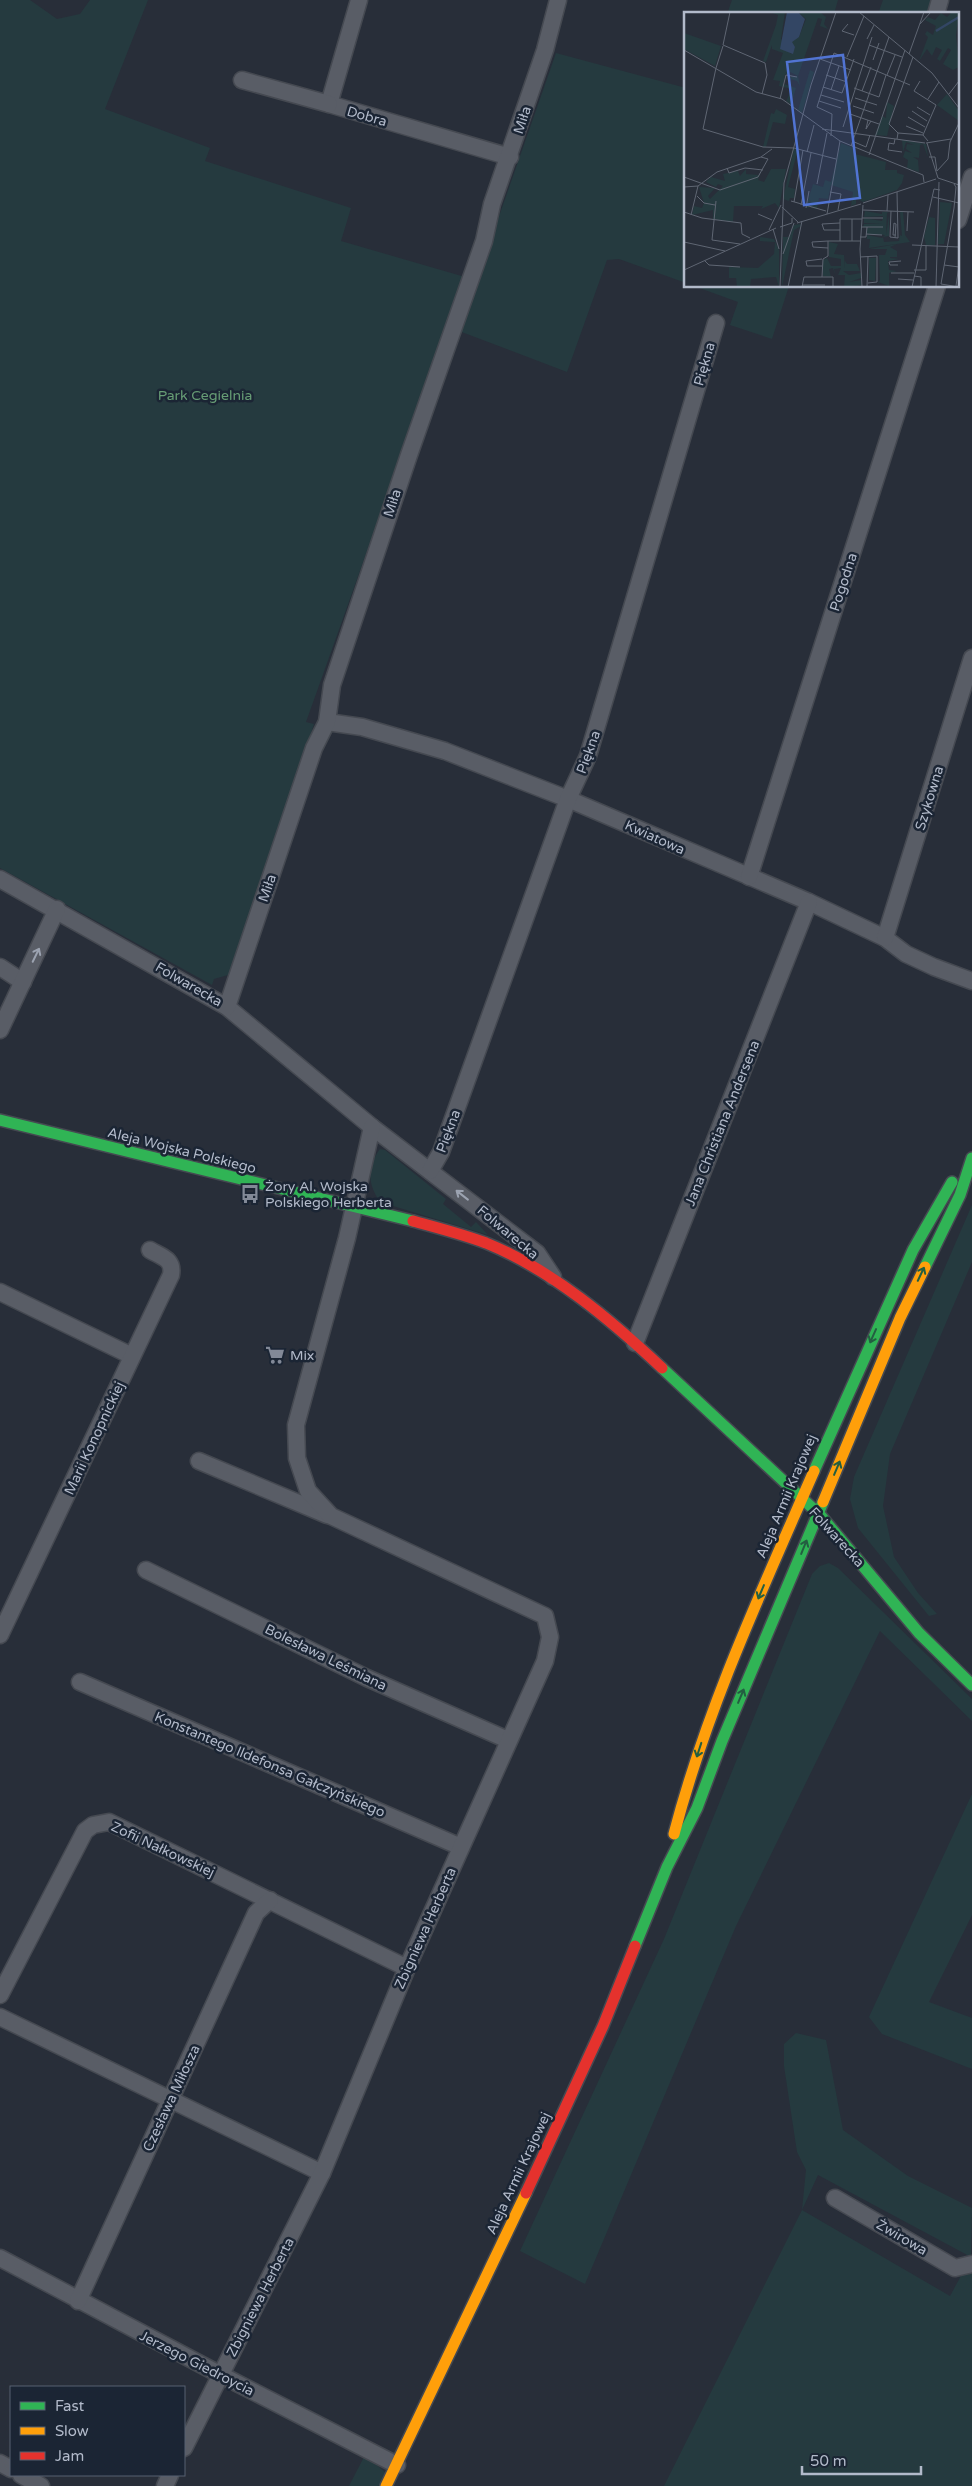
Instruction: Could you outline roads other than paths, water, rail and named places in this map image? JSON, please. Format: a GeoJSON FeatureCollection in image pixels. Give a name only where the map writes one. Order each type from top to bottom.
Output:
{"type":"FeatureCollection","features":[{"type":"Feature","properties":{"kind":"main road","name":"Aleja Wojska Polskiego"},"geometry":{"type":"LineString","coordinates":[[0,1120],[354,1208],[452,1230],[488,1244],[554,1279]]}},
{"type":"Feature","properties":{"kind":"main road","name":"Aleja Armii Krajowej"},"geometry":{"type":"LineString","coordinates":[[666,1867],[682,1802],[714,1703],[909,1258],[947,1189],[972,1156]]}},
{"type":"Feature","properties":{"kind":"main road","name":"Aleja Armii Krajowej"},"geometry":{"type":"LineString","coordinates":[[386,2486],[603,2026],[666,1867],[697,1808],[722,1741],[900,1318],[960,1195],[972,1156]]}},
{"type":"Feature","properties":{"kind":"main road","name":"Folwarecka"},"geometry":{"type":"LineString","coordinates":[[554,1279],[635,1343],[818,1513],[919,1633],[972,1686]]}},
{"type":"Feature","properties":{"kind":"street","name":"Dobra"},"geometry":{"type":"LineString","coordinates":[[359,0],[329,104],[510,157]]}},
{"type":"Feature","properties":{"kind":"street","name":"Miła"},"geometry":{"type":"LineString","coordinates":[[227,1006],[314,748],[327,722],[332,685],[408,455],[484,241],[492,204],[510,157],[558,0]]}},
{"type":"Feature","properties":{"kind":"street"},"geometry":{"type":"LineString","coordinates":[[242,80],[329,104]]}},
{"type":"Feature","properties":{"kind":"street"},"geometry":{"type":"LineString","coordinates":[[960,214],[972,177]]}},
{"type":"Feature","properties":{"kind":"street","name":"Pogodna"},"geometry":{"type":"LineString","coordinates":[[749,877],[936,288]]}},
{"type":"Feature","properties":{"kind":"street","name":"Piękna"},"geometry":{"type":"LineString","coordinates":[[430,1170],[441,1152],[568,799],[588,756],[716,322]]}},
{"type":"Feature","properties":{"kind":"street","name":"Szykowna"},"geometry":{"type":"LineString","coordinates":[[885,938],[972,658]]}},
{"type":"Feature","properties":{"kind":"street","name":"Kwiatowa"},"geometry":{"type":"LineString","coordinates":[[327,722],[362,727],[445,751],[568,799],[809,902],[885,938],[906,954],[920,961],[972,981]]}},
{"type":"Feature","properties":{"kind":"street","name":"Folwarecka"},"geometry":{"type":"LineString","coordinates":[[0,879],[57,909],[227,1006],[372,1127],[537,1253],[554,1279]]}},
{"type":"Feature","properties":{"kind":"street","name":"Jana Christiana Andersena"},"geometry":{"type":"LineString","coordinates":[[635,1343],[809,902]]}},
{"type":"Feature","properties":{"kind":"street"},"geometry":{"type":"LineString","coordinates":[[0,1030],[57,909]]}},
{"type":"Feature","properties":{"kind":"street"},"geometry":{"type":"LineString","coordinates":[[0,967],[23,982]]}},
{"type":"Feature","properties":{"kind":"street","name":"Zbigniewa Herberta"},"geometry":{"type":"LineString","coordinates":[[331,1516],[308,1491],[297,1458],[296,1425],[354,1208],[372,1127]]}},
{"type":"Feature","properties":{"kind":"street"},"geometry":{"type":"LineString","coordinates":[[488,1244],[509,1241],[514,1236]]}},
{"type":"Feature","properties":{"kind":"street","name":"Marii Konopnickiej"},"geometry":{"type":"LineString","coordinates":[[0,1635],[171,1275],[172,1266],[169,1260],[150,1250]]}},
{"type":"Feature","properties":{"kind":"street"},"geometry":{"type":"LineString","coordinates":[[0,1292],[132,1356]]}},
{"type":"Feature","properties":{"kind":"street","name":"Zbigniewa Herberta"},"geometry":{"type":"LineString","coordinates":[[185,2446],[322,2173],[407,1968],[545,1661],[550,1637],[545,1616],[331,1516],[199,1461]]}},
{"type":"Feature","properties":{"kind":"street","name":"Bolesława Leśmiana"},"geometry":{"type":"LineString","coordinates":[[146,1570],[367,1678],[508,1740]]}},
{"type":"Feature","properties":{"kind":"street","name":"Konstantego Ildefonsa Gałczyńskiego"},"geometry":{"type":"LineString","coordinates":[[80,1682],[460,1847]]}},
{"type":"Feature","properties":{"kind":"street","name":"Zofii Nałkowskiej"},"geometry":{"type":"LineString","coordinates":[[0,1995],[85,1831],[93,1825],[109,1822],[407,1968]]}},
{"type":"Feature","properties":{"kind":"street","name":"Czesława Miłosza"},"geometry":{"type":"LineString","coordinates":[[78,2301],[256,1913],[270,1900]]}},
{"type":"Feature","properties":{"kind":"street"},"geometry":{"type":"LineString","coordinates":[[0,2017],[322,2173]]}},
{"type":"Feature","properties":{"kind":"street","name":"Żwirowa"},"geometry":{"type":"LineString","coordinates":[[835,2198],[955,2268],[972,2264]]}},
{"type":"Feature","properties":{"kind":"street","name":"Jerzego Giedroycia"},"geometry":{"type":"LineString","coordinates":[[0,2258],[78,2301],[397,2465]]}},
{"type":"Feature","properties":{"kind":"street"},"geometry":{"type":"LineString","coordinates":[[23,2476],[41,2486]]}},
{"type":"Feature","properties":{"kind":"place","name":"Żory Al. Wojska Polskiego Herberta"},"geometry":{"type":"Point","coordinates":[250,1194]}},
{"type":"Feature","properties":{"kind":"place","name":"Mix"},"geometry":{"type":"Point","coordinates":[275,1355]}},
{"type":"Feature","properties":{"kind":"park label","name":"Park Cegielnia"},"geometry":{"type":"Point","coordinates":[205,395]}}]}
